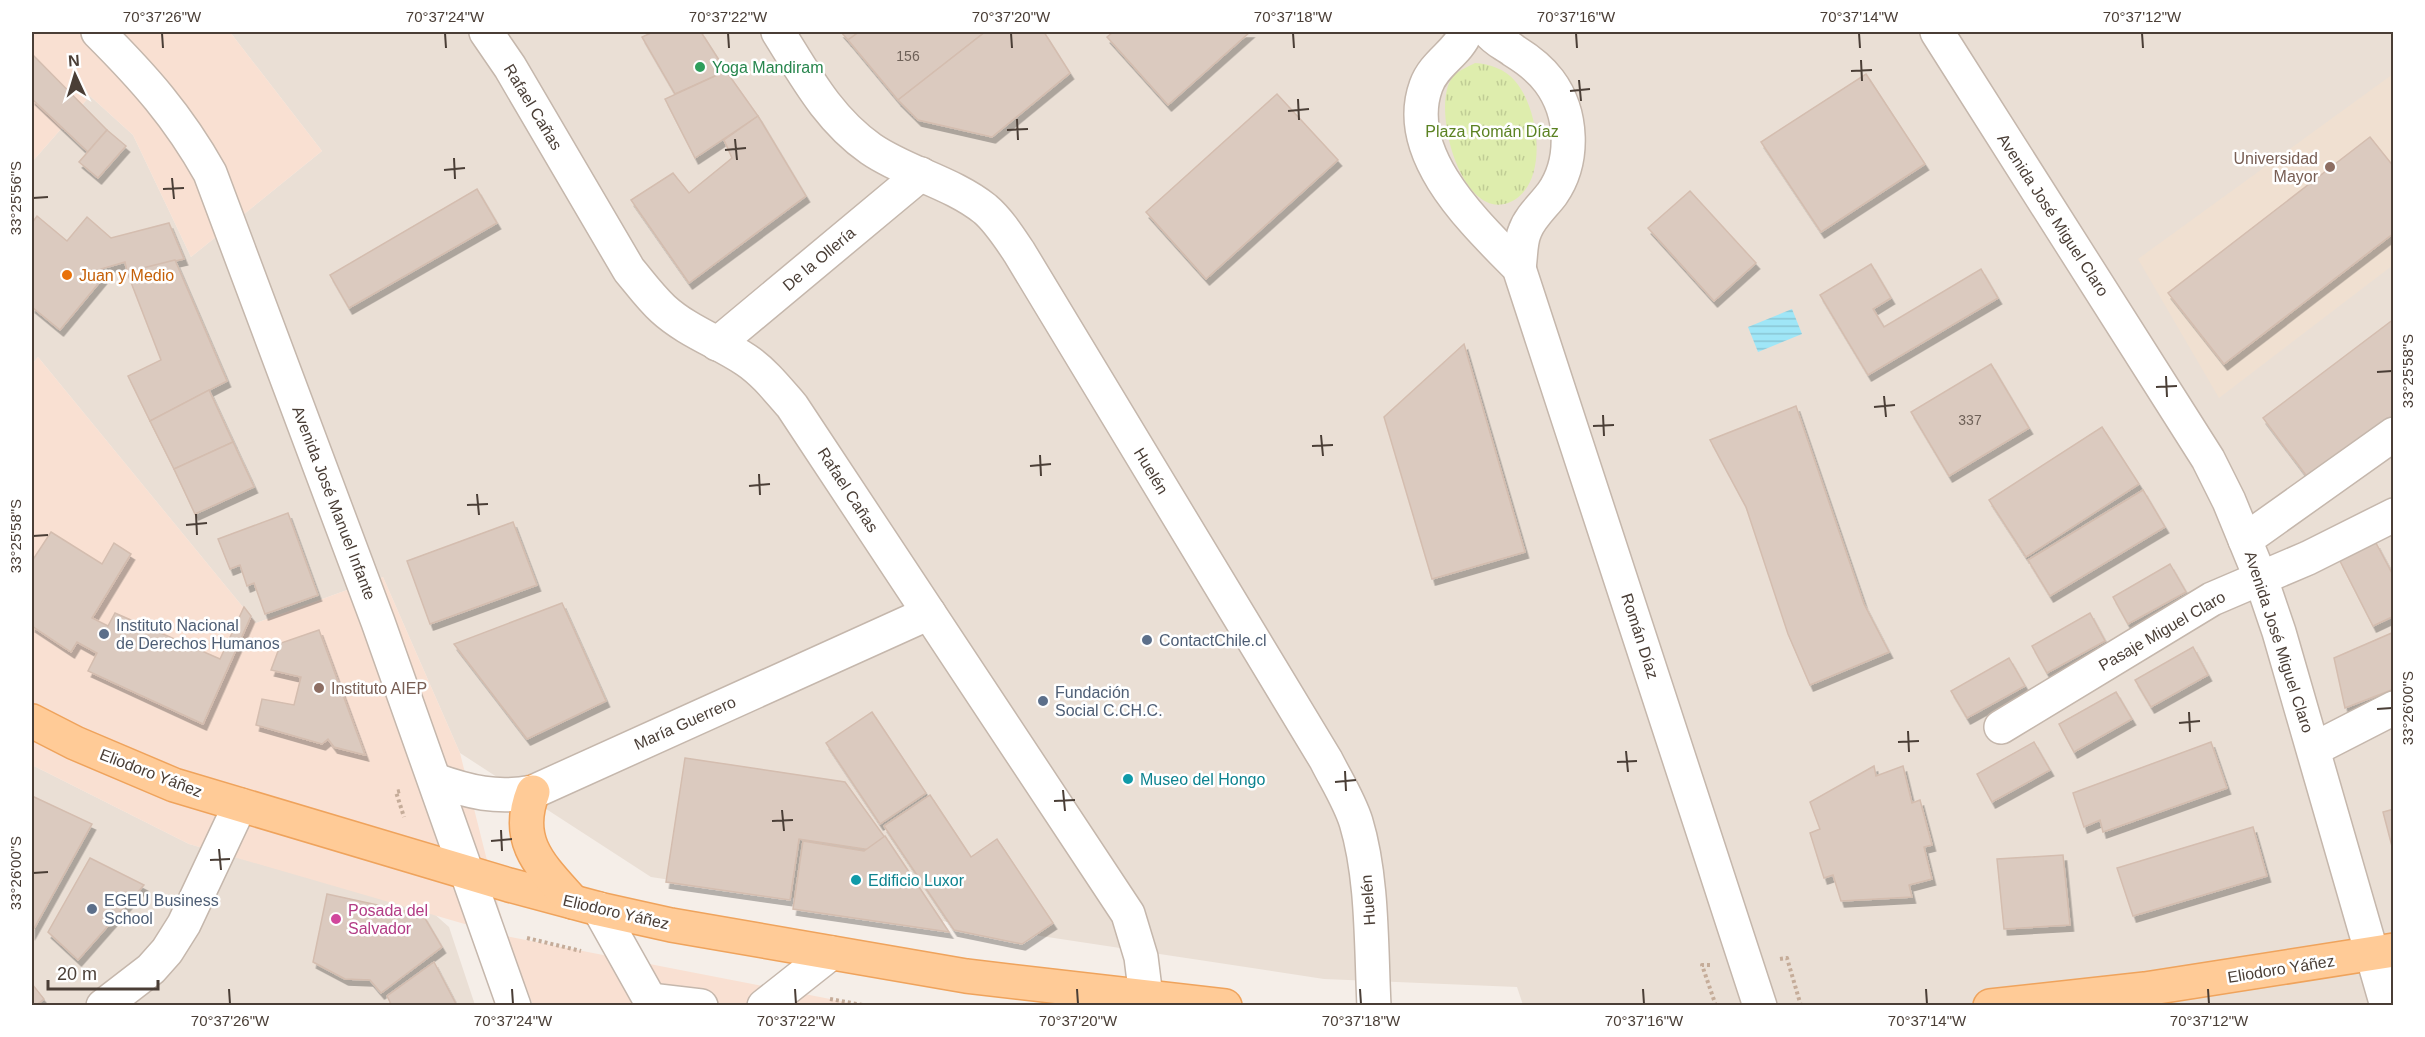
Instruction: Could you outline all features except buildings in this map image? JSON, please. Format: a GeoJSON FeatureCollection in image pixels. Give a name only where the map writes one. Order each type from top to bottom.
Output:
{"type":"FeatureCollection","features":[{"type":"Feature","properties":{"kind":"main road","name":"Eliodoro Yáñez"},"geometry":{"type":"LineString","coordinates":[[32,721],[75,743],[174,785],[586,906],[671,925],[966,976],[1225,1005]]}},
{"type":"Feature","properties":{"kind":"main road"},"geometry":{"type":"LineString","coordinates":[[533,792],[526,808],[529,844],[537,860],[586,906]]}},
{"type":"Feature","properties":{"kind":"main road","name":"Eliodoro Yáñez"},"geometry":{"type":"LineString","coordinates":[[1990,1005],[2145,989],[2383,952]]}},
{"type":"Feature","properties":{"kind":"street","name":"Avenida José Manuel Infante"},"geometry":{"type":"LineString","coordinates":[[98,32],[147,81],[174,115],[210,173],[378,622],[514,1005]]}},
{"type":"Feature","properties":{"kind":"street","name":"Rafael Cañas"},"geometry":{"type":"LineString","coordinates":[[486,32],[510,66],[629,270],[663,309],[762,373],[792,406],[1128,914],[1141,957],[1146,997]]}},
{"type":"Feature","properties":{"kind":"street","name":"Huelén"},"geometry":{"type":"LineString","coordinates":[[778,32],[815,94],[850,134],[873,151],[985,209],[1010,238],[1326,760],[1350,807],[1363,852],[1374,1005]]}},
{"type":"Feature","properties":{"kind":"street","name":"Román Díaz"},"geometry":{"type":"LineString","coordinates":[[1466,32],[1458,47],[1440,62],[1426,83],[1421,101],[1423,137],[1444,183],[1457,201],[1519,268],[1760,1005]]}},
{"type":"Feature","properties":{"kind":"street","name":"Román Díaz"},"geometry":{"type":"LineString","coordinates":[[1489,32],[1495,39],[1533,64],[1548,80],[1563,103],[1569,134],[1564,170],[1553,193],[1524,232],[1519,268]]}},
{"type":"Feature","properties":{"kind":"street","name":"Avenida José Miguel Claro"},"geometry":{"type":"LineString","coordinates":[[1937,32],[2208,459],[2261,579],[2314,749],[2383,952],[2387,1005]]}},
{"type":"Feature","properties":{"kind":"street","name":"De la Ollería"},"geometry":{"type":"LineString","coordinates":[[717,344],[921,174]]}},
{"type":"Feature","properties":{"kind":"street"},"geometry":{"type":"LineString","coordinates":[[2245,540],[2394,434]]}},
{"type":"Feature","properties":{"kind":"street","name":"Pasaje Miguel Claro"},"geometry":{"type":"LineString","coordinates":[[2001,727],[2212,599],[2261,579],[2394,515]]}},
{"type":"Feature","properties":{"kind":"street","name":"María Guerrero"},"geometry":{"type":"LineString","coordinates":[[435,780],[466,791],[489,795],[512,796],[533,792],[929,613]]}},
{"type":"Feature","properties":{"kind":"street"},"geometry":{"type":"LineString","coordinates":[[2314,749],[2394,708]]}},
{"type":"Feature","properties":{"kind":"street"},"geometry":{"type":"LineString","coordinates":[[103,1005],[151,969],[167,951],[184,924],[240,805]]}},
{"type":"Feature","properties":{"kind":"street"},"geometry":{"type":"LineString","coordinates":[[586,906],[650,1003],[701,1005]]}},
{"type":"Feature","properties":{"kind":"street"},"geometry":{"type":"LineString","coordinates":[[764,1005],[831,953]]}},
{"type":"Feature","properties":{"kind":"path"},"geometry":{"type":"LineString","coordinates":[[1787,958],[1801,1005]]}},
{"type":"Feature","properties":{"kind":"path"},"geometry":{"type":"LineString","coordinates":[[1702,965],[1716,1005]]}},
{"type":"Feature","properties":{"kind":"shaded area"},"geometry":{"type":"Polygon","coordinates":[[[32,32],[230,32],[322,151],[191,257],[133,135],[90,96],[32,162],[32,32]]]}},
{"type":"Feature","properties":{"kind":"shaded area"},"geometry":{"type":"Polygon","coordinates":[[[230,32],[2393,32],[2393,1005],[1523,1005],[1517,987],[1324,979],[651,877],[460,753],[383,577],[256,623],[38,357],[32,364],[32,162],[90,96],[133,135],[191,257],[322,151],[230,32]]]}},
{"type":"Feature","properties":{"kind":"shaded area","name":"Universidad Mayor"},"geometry":{"type":"Polygon","coordinates":[[[2393,74],[2393,265],[2219,398],[2138,259],[2393,74]]]}},
{"type":"Feature","properties":{"kind":"shaded area"},"geometry":{"type":"Polygon","coordinates":[[[38,357],[256,623],[383,577],[460,753],[506,936],[189,844],[32,765],[32,364],[38,357]]]}},
{"type":"Feature","properties":{"kind":"shaded area"},"geometry":{"type":"Polygon","coordinates":[[[32,765],[189,844],[432,912],[449,927],[475,1005],[32,1005],[32,765]]]}},
{"type":"Feature","properties":{"kind":"shaded area"},"geometry":{"type":"Polygon","coordinates":[[[506,936],[861,1005],[533,1005],[506,936]]]}},
{"type":"Feature","properties":{"kind":"green space","name":"Plaza Román Díaz"},"geometry":{"type":"Polygon","coordinates":[[[1475,63],[1497,68],[1507,73],[1515,81],[1524,94],[1535,128],[1537,146],[1530,181],[1521,194],[1508,203],[1491,204],[1476,195],[1464,178],[1454,157],[1448,134],[1445,112],[1446,92],[1452,78],[1459,71],[1475,63]]]}},
{"type":"Feature","properties":{"kind":"water"},"geometry":{"type":"Polygon","coordinates":[[[1792,309],[1802,334],[1758,352],[1748,327],[1792,309]]]}},
{"type":"Feature","properties":{"kind":"place","name":"Yoga Mandiram"},"geometry":{"type":"Point","coordinates":[700,67]}},
{"type":"Feature","properties":{"kind":"place","name":"Universidad Mayor"},"geometry":{"type":"Point","coordinates":[2330,167]}},
{"type":"Feature","properties":{"kind":"place","name":"Juan y Medio"},"geometry":{"type":"Point","coordinates":[67,275]}},
{"type":"Feature","properties":{"kind":"place","name":"Instituto Nacional de Derechos Humanos"},"geometry":{"type":"Point","coordinates":[104,634]}},
{"type":"Feature","properties":{"kind":"place","name":"ContactChile.cl"},"geometry":{"type":"Point","coordinates":[1147,640]}},
{"type":"Feature","properties":{"kind":"place","name":"Instituto AIEP"},"geometry":{"type":"Point","coordinates":[319,688]}},
{"type":"Feature","properties":{"kind":"place","name":"Fundación Social C.CH.C."},"geometry":{"type":"Point","coordinates":[1043,701]}},
{"type":"Feature","properties":{"kind":"place","name":"Museo del Hongo"},"geometry":{"type":"Point","coordinates":[1128,779]}},
{"type":"Feature","properties":{"kind":"place","name":"Edificio Luxor"},"geometry":{"type":"Point","coordinates":[856,880]}},
{"type":"Feature","properties":{"kind":"place","name":"EGEU Business School"},"geometry":{"type":"Point","coordinates":[92,909]}},
{"type":"Feature","properties":{"kind":"place","name":"Posada del Salvador"},"geometry":{"type":"Point","coordinates":[336,919]}}]}
